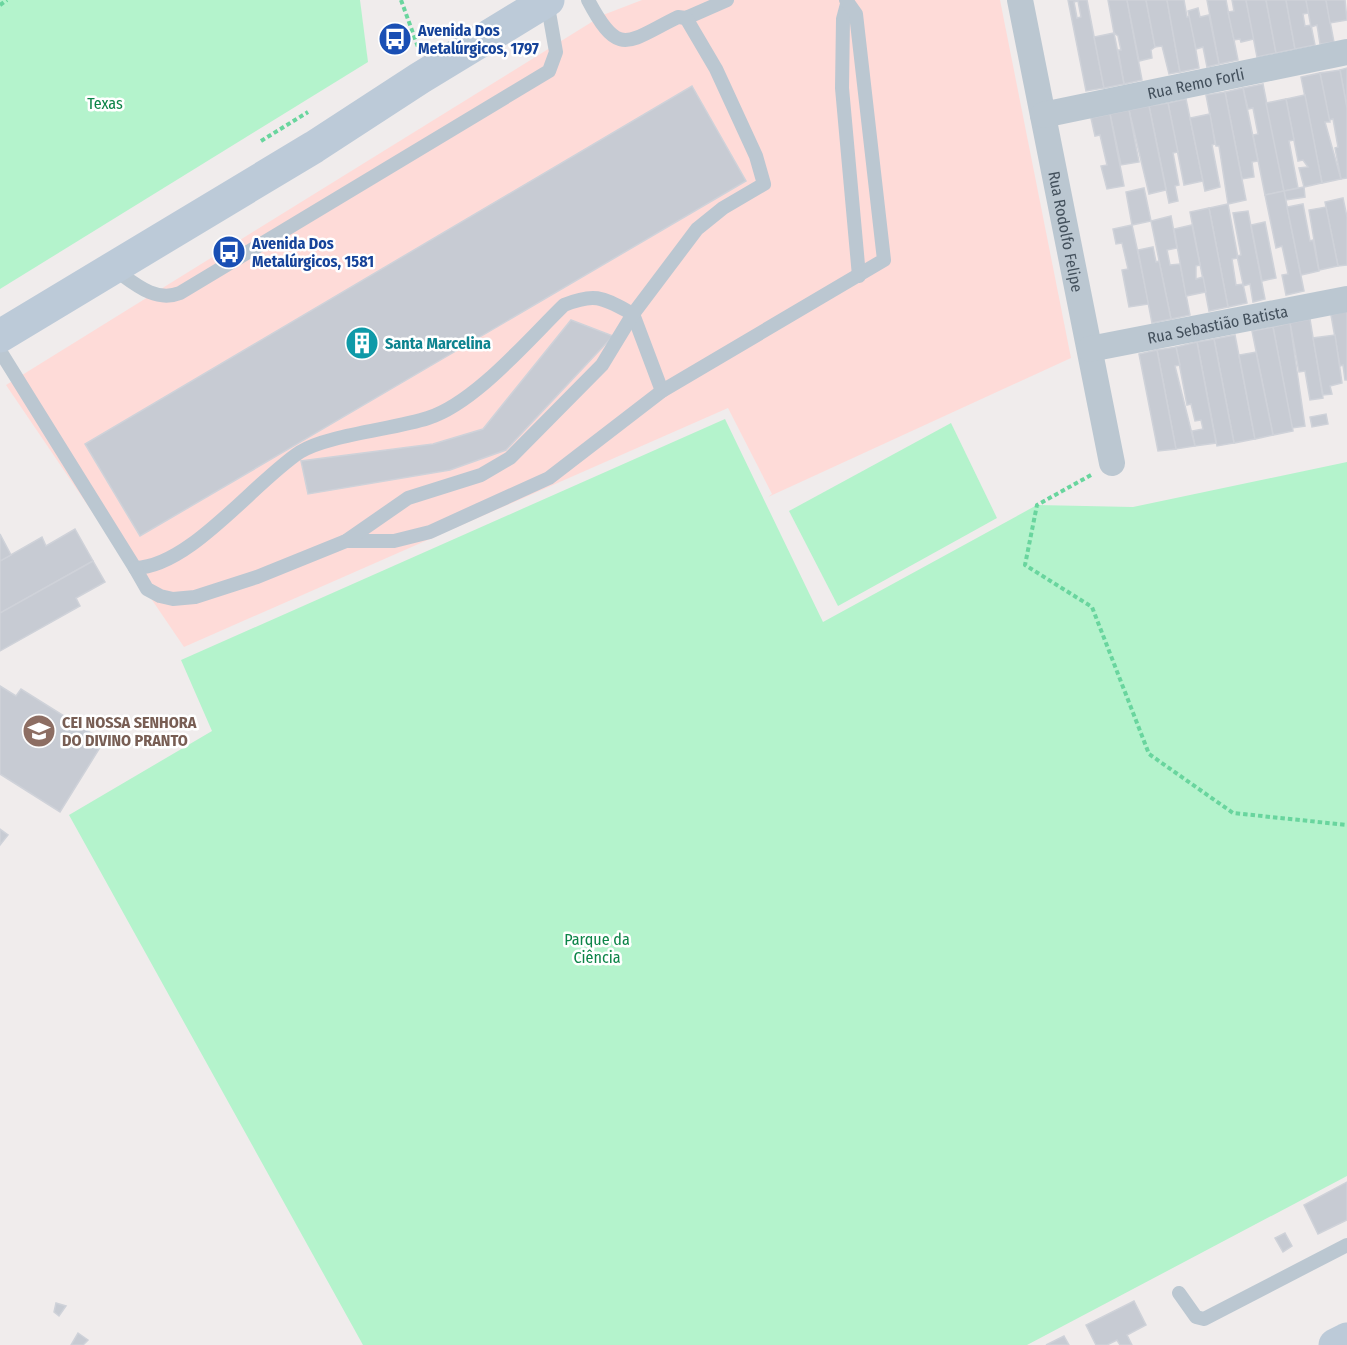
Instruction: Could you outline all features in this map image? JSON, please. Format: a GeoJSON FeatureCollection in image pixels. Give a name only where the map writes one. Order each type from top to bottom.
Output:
{"type":"FeatureCollection","features":[{"type":"Feature","properties":{"kind":"main road"},"geometry":{"type":"LineString","coordinates":[[0,336],[314,147],[428,72],[547,0]]}},
{"type":"Feature","properties":{"kind":"main road"},"geometry":{"type":"LineString","coordinates":[[1335,1345],[1347,1339]]}},
{"type":"Feature","properties":{"kind":"street","name":"Rua Rodolfo Felipe"},"geometry":{"type":"LineString","coordinates":[[1020,0],[1112,463]]}},
{"type":"Feature","properties":{"kind":"street","name":"Rua Remo Forli"},"geometry":{"type":"LineString","coordinates":[[1043,115],[1347,52]]}},
{"type":"Feature","properties":{"kind":"street","name":"Rua Sebastião Batista"},"geometry":{"type":"LineString","coordinates":[[1090,349],[1347,299]]}},
{"type":"Feature","properties":{"kind":"lane"},"geometry":{"type":"LineString","coordinates":[[114,269],[158,297],[170,297],[180,293],[549,71],[556,52],[547,0]]}},
{"type":"Feature","properties":{"kind":"lane"},"geometry":{"type":"LineString","coordinates":[[588,0],[599,21],[616,39],[627,42],[678,17],[686,18],[727,0]]}},
{"type":"Feature","properties":{"kind":"lane"},"geometry":{"type":"LineString","coordinates":[[848,9],[842,88],[859,276]]}},
{"type":"Feature","properties":{"kind":"lane"},"geometry":{"type":"LineString","coordinates":[[346,541],[394,541],[430,531],[549,478],[662,391],[885,260],[848,9]]}},
{"type":"Feature","properties":{"kind":"lane"},"geometry":{"type":"LineString","coordinates":[[0,351],[147,589],[160,596],[173,599],[195,597],[257,577],[346,541],[408,498],[481,475],[510,458],[602,365],[633,314],[697,229],[723,208],[764,184],[756,156],[716,69],[686,18]]}},
{"type":"Feature","properties":{"kind":"lane"},"geometry":{"type":"LineString","coordinates":[[135,568],[150,568],[170,559],[210,529],[302,451],[428,418],[454,407],[564,305],[584,297],[600,296],[633,314],[662,391]]}},
{"type":"Feature","properties":{"kind":"lane"},"geometry":{"type":"LineString","coordinates":[[1179,1293],[1196,1317],[1204,1319],[1347,1245]]}},
{"type":"Feature","properties":{"kind":"path"},"geometry":{"type":"LineString","coordinates":[[0,5],[8,0]]}},
{"type":"Feature","properties":{"kind":"path"},"geometry":{"type":"LineString","coordinates":[[401,0],[428,72]]}},
{"type":"Feature","properties":{"kind":"path"},"geometry":{"type":"LineString","coordinates":[[1112,463],[1037,505],[1025,565],[1092,606],[1149,754],[1233,813],[1347,825]]}},
{"type":"Feature","properties":{"kind":"shaded area"},"geometry":{"type":"Polygon","coordinates":[[[642,0],[1000,0],[1071,358],[768,497],[772,494],[728,408],[184,647],[6,385],[603,15],[642,0]]]}},
{"type":"Feature","properties":{"kind":"green space","name":"Texas"},"geometry":{"type":"Polygon","coordinates":[[[0,0],[360,0],[368,62],[0,289],[0,0]]]}},
{"type":"Feature","properties":{"kind":"green space","name":"Parque da Ciência"},"geometry":{"type":"Polygon","coordinates":[[[725,419],[823,622],[1037,505],[1133,507],[1347,462],[1347,1176],[1027,1345],[363,1345],[69,815],[212,731],[181,660],[725,419]]]}},
{"type":"Feature","properties":{"kind":"green space"},"geometry":{"type":"Polygon","coordinates":[[[951,423],[997,518],[838,606],[789,511],[951,423]]]}},
{"type":"Feature","properties":{"kind":"building"},"geometry":{"type":"Polygon","coordinates":[[[1068,0],[1087,0],[1104,88],[1086,91],[1068,0]],[[1078,1],[1074,2],[1077,18],[1081,17],[1078,1]]]}},
{"type":"Feature","properties":{"kind":"building"},"geometry":{"type":"Polygon","coordinates":[[[1108,0],[1127,0],[1142,80],[1124,84],[1118,50],[1121,50],[1118,36],[1114,33],[1108,0]]]}},
{"type":"Feature","properties":{"kind":"building"},"geometry":{"type":"Polygon","coordinates":[[[1127,0],[1146,0],[1155,47],[1151,50],[1152,58],[1139,61],[1127,0]]]}},
{"type":"Feature","properties":{"kind":"building"},"geometry":{"type":"Polygon","coordinates":[[[1146,0],[1167,0],[1180,72],[1169,74],[1162,46],[1155,47],[1146,0]]]}},
{"type":"Feature","properties":{"kind":"building"},"geometry":{"type":"Polygon","coordinates":[[[1167,0],[1184,0],[1187,17],[1190,16],[1199,68],[1180,72],[1167,0]]]}},
{"type":"Feature","properties":{"kind":"building"},"geometry":{"type":"Polygon","coordinates":[[[1207,0],[1226,0],[1238,60],[1219,64],[1207,0]]]}},
{"type":"Feature","properties":{"kind":"building"},"geometry":{"type":"Polygon","coordinates":[[[1232,0],[1246,0],[1254,39],[1241,42],[1240,39],[1234,40],[1228,12],[1234,11],[1232,0]]]}},
{"type":"Feature","properties":{"kind":"building"},"geometry":{"type":"Polygon","coordinates":[[[1246,0],[1266,0],[1276,53],[1257,57],[1246,0]]]}},
{"type":"Feature","properties":{"kind":"building"},"geometry":{"type":"Polygon","coordinates":[[[1266,0],[1286,0],[1295,49],[1276,53],[1266,0]]]}},
{"type":"Feature","properties":{"kind":"building"},"geometry":{"type":"Polygon","coordinates":[[[1286,0],[1306,0],[1309,13],[1303,14],[1305,26],[1311,25],[1315,45],[1295,49],[1286,0]]]}},
{"type":"Feature","properties":{"kind":"building"},"geometry":{"type":"Polygon","coordinates":[[[1306,0],[1326,0],[1334,42],[1320,44],[1317,25],[1311,27],[1306,0]]]}},
{"type":"Feature","properties":{"kind":"building"},"geometry":{"type":"Polygon","coordinates":[[[1326,0],[1345,0],[1347,20],[1330,23],[1326,0]]]}},
{"type":"Feature","properties":{"kind":"building"},"geometry":{"type":"Polygon","coordinates":[[[1198,8],[1200,17],[1209,15],[1219,64],[1207,67],[1203,47],[1196,49],[1188,11],[1198,8]]]}},
{"type":"Feature","properties":{"kind":"building"},"geometry":{"type":"Polygon","coordinates":[[[1114,33],[1124,84],[1104,88],[1094,37],[1114,33]]]}},
{"type":"Feature","properties":{"kind":"building"},"geometry":{"type":"Polygon","coordinates":[[[1347,68],[1347,108],[1340,70],[1347,68]]]}},
{"type":"Feature","properties":{"kind":"building"},"geometry":{"type":"Polygon","coordinates":[[[1340,70],[1347,108],[1347,178],[1341,179],[1335,148],[1338,147],[1333,119],[1329,120],[1320,73],[1340,70]]]}},
{"type":"Feature","properties":{"kind":"building"},"geometry":{"type":"Polygon","coordinates":[[[1320,73],[1330,122],[1325,122],[1341,179],[1322,183],[1301,77],[1320,73]]]}},
{"type":"Feature","properties":{"kind":"building"},"geometry":{"type":"Polygon","coordinates":[[[1263,84],[1284,191],[1265,195],[1253,135],[1258,134],[1253,108],[1248,109],[1243,88],[1263,84]]]}},
{"type":"Feature","properties":{"kind":"building","name":"Santa Marcelina"},"geometry":{"type":"Polygon","coordinates":[[[692,86],[746,181],[140,536],[85,444],[692,86]]]}},
{"type":"Feature","properties":{"kind":"building"},"geometry":{"type":"Polygon","coordinates":[[[1243,88],[1258,161],[1252,162],[1254,177],[1242,179],[1225,92],[1243,88]]]}},
{"type":"Feature","properties":{"kind":"building"},"geometry":{"type":"Polygon","coordinates":[[[1225,92],[1246,200],[1228,204],[1219,146],[1216,146],[1206,95],[1225,92]]]}},
{"type":"Feature","properties":{"kind":"building"},"geometry":{"type":"Polygon","coordinates":[[[1305,95],[1322,183],[1304,187],[1299,168],[1308,167],[1303,160],[1298,161],[1286,99],[1305,95]]]}},
{"type":"Feature","properties":{"kind":"building"},"geometry":{"type":"Polygon","coordinates":[[[1186,99],[1203,181],[1184,185],[1168,103],[1186,99]]]}},
{"type":"Feature","properties":{"kind":"building"},"geometry":{"type":"Polygon","coordinates":[[[1286,99],[1294,140],[1289,141],[1298,188],[1284,191],[1266,103],[1286,99]]]}},
{"type":"Feature","properties":{"kind":"building"},"geometry":{"type":"Polygon","coordinates":[[[1168,103],[1178,152],[1173,153],[1179,185],[1175,186],[1178,201],[1169,203],[1149,106],[1168,103]]]}},
{"type":"Feature","properties":{"kind":"building"},"geometry":{"type":"Polygon","coordinates":[[[1149,106],[1166,190],[1149,194],[1129,110],[1149,106]]]}},
{"type":"Feature","properties":{"kind":"building"},"geometry":{"type":"Polygon","coordinates":[[[1129,110],[1139,162],[1121,165],[1110,114],[1129,110]]]}},
{"type":"Feature","properties":{"kind":"building"},"geometry":{"type":"Polygon","coordinates":[[[1110,114],[1124,186],[1107,189],[1101,166],[1107,165],[1100,135],[1095,136],[1091,118],[1110,114]]]}},
{"type":"Feature","properties":{"kind":"building"},"geometry":{"type":"Polygon","coordinates":[[[1210,114],[1215,144],[1212,145],[1220,187],[1205,191],[1190,118],[1210,114]]]}},
{"type":"Feature","properties":{"kind":"building"},"geometry":{"type":"Polygon","coordinates":[[[1304,187],[1305,197],[1286,200],[1284,191],[1304,187]]]}},
{"type":"Feature","properties":{"kind":"building"},"geometry":{"type":"Polygon","coordinates":[[[1144,188],[1151,221],[1132,225],[1126,192],[1144,188]]]}},
{"type":"Feature","properties":{"kind":"building"},"geometry":{"type":"Polygon","coordinates":[[[1284,191],[1304,291],[1286,295],[1282,275],[1288,274],[1282,246],[1276,248],[1265,195],[1284,191]]]}},
{"type":"Feature","properties":{"kind":"building"},"geometry":{"type":"Polygon","coordinates":[[[1343,198],[1347,217],[1347,265],[1338,266],[1325,202],[1343,198]]]}},
{"type":"Feature","properties":{"kind":"building"},"geometry":{"type":"Polygon","coordinates":[[[1228,204],[1238,258],[1232,259],[1236,285],[1243,284],[1247,303],[1228,307],[1209,208],[1228,204]]]}},
{"type":"Feature","properties":{"kind":"building"},"geometry":{"type":"Polygon","coordinates":[[[1303,204],[1319,271],[1301,275],[1287,207],[1303,204]]]}},
{"type":"Feature","properties":{"kind":"building"},"geometry":{"type":"Polygon","coordinates":[[[1326,207],[1338,266],[1319,270],[1309,210],[1326,207]]]}},
{"type":"Feature","properties":{"kind":"building"},"geometry":{"type":"Polygon","coordinates":[[[1209,208],[1228,307],[1209,311],[1190,212],[1209,208]]]}},
{"type":"Feature","properties":{"kind":"building"},"geometry":{"type":"Polygon","coordinates":[[[1248,211],[1265,299],[1253,302],[1250,284],[1243,286],[1237,256],[1241,255],[1233,213],[1248,211]]]}},
{"type":"Feature","properties":{"kind":"building"},"geometry":{"type":"Polygon","coordinates":[[[1171,216],[1177,248],[1167,250],[1170,265],[1180,264],[1190,315],[1171,319],[1151,221],[1171,216]]]}},
{"type":"Feature","properties":{"kind":"building"},"geometry":{"type":"Polygon","coordinates":[[[1265,222],[1276,278],[1262,281],[1251,225],[1265,222]]]}},
{"type":"Feature","properties":{"kind":"building"},"geometry":{"type":"Polygon","coordinates":[[[1132,225],[1149,304],[1129,307],[1122,270],[1128,269],[1122,243],[1116,244],[1113,229],[1132,225]]]}},
{"type":"Feature","properties":{"kind":"building"},"geometry":{"type":"Polygon","coordinates":[[[1192,225],[1200,265],[1196,266],[1196,279],[1203,277],[1206,292],[1186,296],[1174,229],[1192,225]]]}},
{"type":"Feature","properties":{"kind":"building"},"geometry":{"type":"Polygon","coordinates":[[[1153,247],[1156,262],[1159,261],[1171,319],[1152,323],[1138,250],[1153,247]]]}},
{"type":"Feature","properties":{"kind":"building"},"geometry":{"type":"Polygon","coordinates":[[[1347,311],[1347,380],[1345,380],[1343,365],[1340,366],[1331,315],[1347,311]]]}},
{"type":"Feature","properties":{"kind":"building"},"geometry":{"type":"Polygon","coordinates":[[[1310,319],[1323,398],[1310,400],[1305,371],[1299,372],[1290,323],[1310,319]]]}},
{"type":"Feature","properties":{"kind":"building"},"geometry":{"type":"Polygon","coordinates":[[[571,320],[613,336],[506,450],[450,470],[308,494],[301,461],[433,444],[483,429],[571,320]]]}},
{"type":"Feature","properties":{"kind":"building"},"geometry":{"type":"Polygon","coordinates":[[[1290,323],[1305,426],[1292,428],[1273,327],[1290,323]]]}},
{"type":"Feature","properties":{"kind":"building"},"geometry":{"type":"Polygon","coordinates":[[[1273,327],[1293,431],[1273,435],[1252,331],[1273,327]]]}},
{"type":"Feature","properties":{"kind":"building"},"geometry":{"type":"Polygon","coordinates":[[[1235,335],[1255,439],[1234,443],[1214,339],[1235,335]]]}},
{"type":"Feature","properties":{"kind":"building"},"geometry":{"type":"Polygon","coordinates":[[[1335,335],[1342,383],[1330,386],[1332,394],[1323,395],[1313,338],[1335,335]]]}},
{"type":"Feature","properties":{"kind":"building"},"geometry":{"type":"Polygon","coordinates":[[[1214,339],[1234,443],[1217,446],[1197,342],[1214,339]]]}},
{"type":"Feature","properties":{"kind":"building"},"geometry":{"type":"Polygon","coordinates":[[[1197,342],[1216,443],[1195,446],[1192,431],[1203,429],[1201,420],[1195,421],[1191,404],[1187,405],[1176,347],[1197,342]]]}},
{"type":"Feature","properties":{"kind":"building"},"geometry":{"type":"Polygon","coordinates":[[[1176,347],[1180,365],[1175,366],[1195,446],[1176,449],[1157,350],[1176,347]]]}},
{"type":"Feature","properties":{"kind":"building"},"geometry":{"type":"Polygon","coordinates":[[[1157,350],[1176,449],[1158,451],[1139,354],[1157,350]]]}},
{"type":"Feature","properties":{"kind":"building"},"geometry":{"type":"Polygon","coordinates":[[[1256,352],[1273,435],[1255,439],[1239,355],[1256,352]]]}},
{"type":"Feature","properties":{"kind":"building"},"geometry":{"type":"Polygon","coordinates":[[[1326,414],[1328,424],[1312,427],[1310,417],[1326,414]]]}},
{"type":"Feature","properties":{"kind":"building"},"geometry":{"type":"Polygon","coordinates":[[[75,529],[93,561],[0,613],[0,561],[42,537],[46,546],[75,529]]]}},
{"type":"Feature","properties":{"kind":"building"},"geometry":{"type":"Polygon","coordinates":[[[0,534],[11,555],[0,561],[0,534]]]}},
{"type":"Feature","properties":{"kind":"building"},"geometry":{"type":"Polygon","coordinates":[[[93,561],[105,582],[76,598],[80,606],[0,651],[0,613],[93,561]]]}},
{"type":"Feature","properties":{"kind":"building"},"geometry":{"type":"Polygon","coordinates":[[[0,686],[16,696],[21,689],[104,741],[60,812],[0,774],[0,686]]]}},
{"type":"Feature","properties":{"kind":"building"},"geometry":{"type":"Polygon","coordinates":[[[0,829],[8,835],[0,845],[0,829]]]}},
{"type":"Feature","properties":{"kind":"building"},"geometry":{"type":"Polygon","coordinates":[[[1347,1182],[1347,1220],[1318,1234],[1304,1205],[1347,1182]]]}},
{"type":"Feature","properties":{"kind":"building"},"geometry":{"type":"Polygon","coordinates":[[[1285,1233],[1292,1246],[1283,1252],[1275,1238],[1285,1233]]]}},
{"type":"Feature","properties":{"kind":"building"},"geometry":{"type":"Polygon","coordinates":[[[1134,1301],[1146,1325],[1127,1335],[1132,1345],[1120,1345],[1117,1340],[1107,1345],[1096,1345],[1086,1325],[1134,1301]]]}},
{"type":"Feature","properties":{"kind":"building"},"geometry":{"type":"Polygon","coordinates":[[[56,1303],[66,1306],[59,1316],[54,1312],[56,1303]]]}},
{"type":"Feature","properties":{"kind":"building"},"geometry":{"type":"Polygon","coordinates":[[[78,1333],[88,1340],[83,1345],[71,1345],[78,1333]]]}},
{"type":"Feature","properties":{"kind":"building"},"geometry":{"type":"Polygon","coordinates":[[[1064,1336],[1069,1345],[1046,1345],[1064,1336]]]}},
{"type":"Feature","properties":{"kind":"place","name":"Avenida Dos Metalúrgicos, 1797"},"geometry":{"type":"Point","coordinates":[395,39]}},
{"type":"Feature","properties":{"kind":"place","name":"Avenida Dos Metalúrgicos, 1581"},"geometry":{"type":"Point","coordinates":[229,252]}},
{"type":"Feature","properties":{"kind":"place","name":"Santa Marcelina"},"geometry":{"type":"Point","coordinates":[362,343]}},
{"type":"Feature","properties":{"kind":"place","name":"CEI NOSSA SENHORA DO DIVINO PRANTO"},"geometry":{"type":"Point","coordinates":[39,731]}}]}
